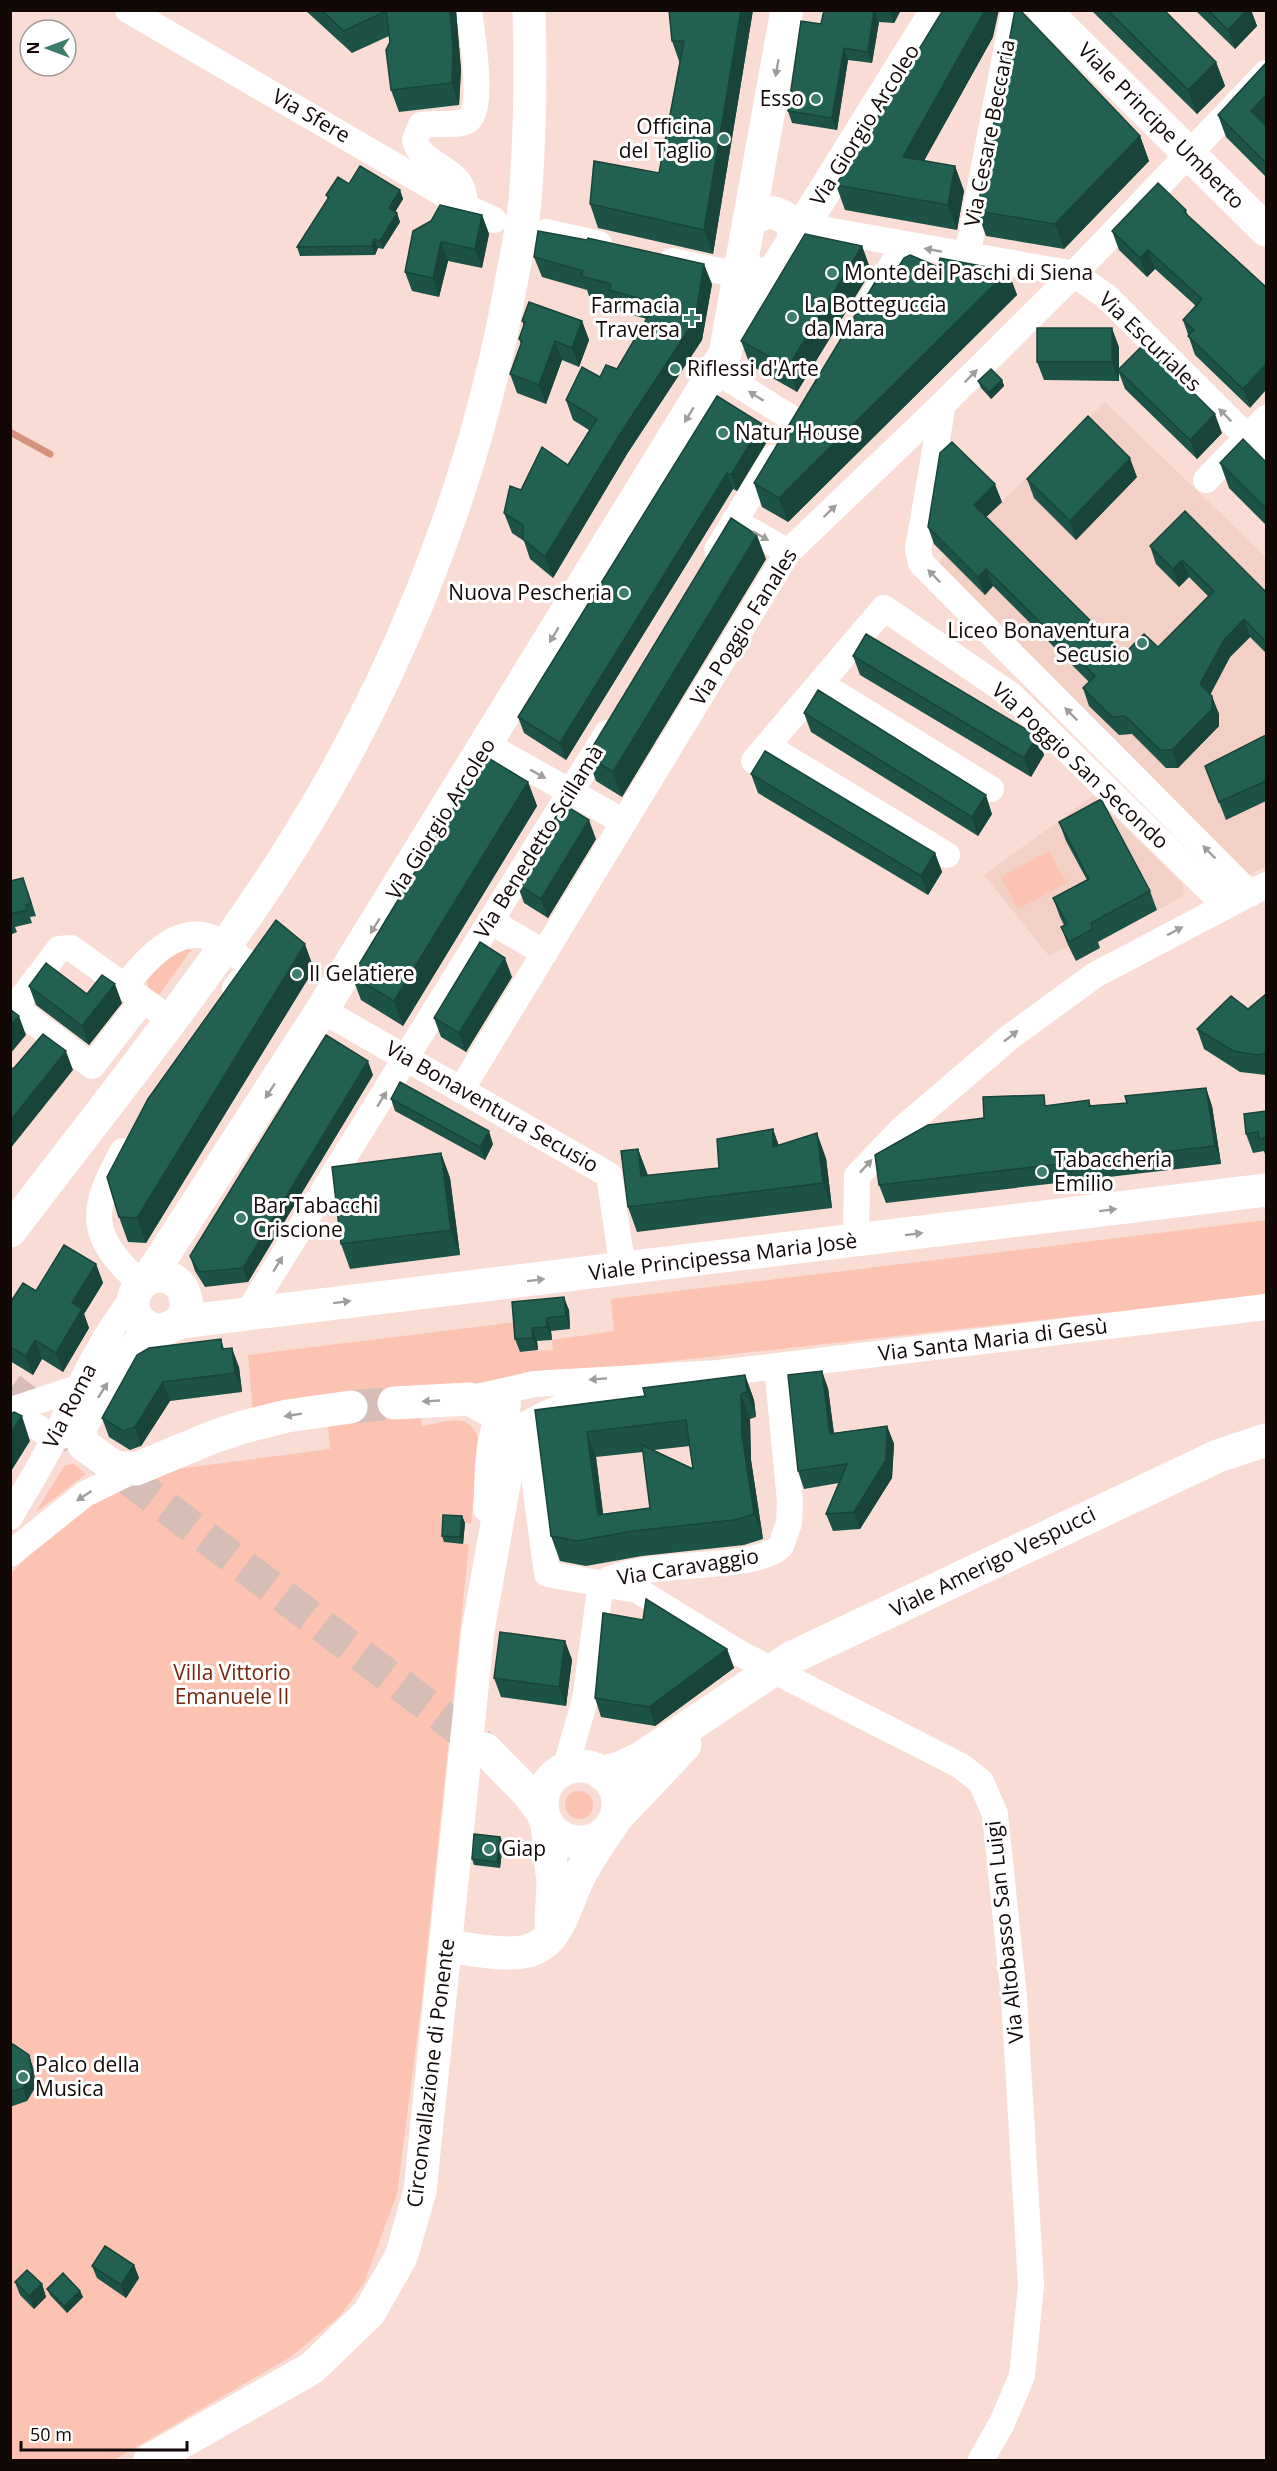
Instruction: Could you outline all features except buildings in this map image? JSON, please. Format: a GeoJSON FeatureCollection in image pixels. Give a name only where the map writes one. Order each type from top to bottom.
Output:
{"type":"FeatureCollection","features":[{"type":"Feature","properties":{"kind":"main road"},"geometry":{"type":"LineString","coordinates":[[10,1231],[210,966],[268,884],[309,816],[368,708],[416,605],[448,522],[480,424],[504,322],[525,204],[531,69],[529,10]]}},
{"type":"Feature","properties":{"kind":"main road","name":"Via Giorgio Arcoleo"},"geometry":{"type":"LineString","coordinates":[[754,271],[749,221],[787,10]]}},
{"type":"Feature","properties":{"kind":"main road","name":"Via Giorgio Arcoleo"},"geometry":{"type":"LineString","coordinates":[[141,1287],[322,1010],[720,363],[754,271],[796,230],[937,10]]}},
{"type":"Feature","properties":{"kind":"main road","name":"Viale Principe Umberto"},"geometry":{"type":"LineString","coordinates":[[1050,14],[1266,230]]}},
{"type":"Feature","properties":{"kind":"main road"},"geometry":{"type":"LineString","coordinates":[[749,221],[761,212],[774,212],[796,230]]}},
{"type":"Feature","properties":{"kind":"main road","name":"Viale Principessa Maria Josè"},"geometry":{"type":"LineString","coordinates":[[170,1327],[247,1314],[856,1242],[1266,1190]]}},
{"type":"Feature","properties":{"kind":"main road"},"geometry":{"type":"LineString","coordinates":[[170,1327],[148,1328],[138,1321],[133,1310],[141,1287],[160,1276],[172,1279],[182,1287],[186,1305],[170,1327],[124,1357],[67,1435],[114,1467],[136,1469],[243,1427],[287,1416],[351,1407]]}},
{"type":"Feature","properties":{"kind":"main road"},"geometry":{"type":"LineString","coordinates":[[394,1403],[469,1399],[512,1428]]}},
{"type":"Feature","properties":{"kind":"main road","name":"Circonvallazione di Ponente"},"geometry":{"type":"LineString","coordinates":[[150,2460],[312,2368],[369,2313],[401,2257],[420,2190],[447,1947],[478,1630],[512,1428]]}},
{"type":"Feature","properties":{"kind":"main road","name":"Viale Amerigo Vespucci"},"geometry":{"type":"LineString","coordinates":[[663,1755],[726,1700],[791,1658],[1185,1471],[1218,1456],[1266,1440]]}},
{"type":"Feature","properties":{"kind":"main road"},"geometry":{"type":"LineString","coordinates":[[549,1940],[553,1883],[544,1818],[544,1790],[579,1771],[610,1781],[616,1793],[618,1806],[611,1825],[597,1838],[575,1842],[564,1839],[544,1818],[528,1793],[485,1749],[535,1768],[579,1771],[620,1768],[663,1755]]}},
{"type":"Feature","properties":{"kind":"main road"},"geometry":{"type":"LineString","coordinates":[[447,1947],[521,1953],[539,1947],[549,1940],[564,1915],[585,1865],[611,1825],[663,1755]]}},
{"type":"Feature","properties":{"kind":"street","name":"Via Sfere"},"geometry":{"type":"LineString","coordinates":[[128,10],[466,207],[494,220]]}},
{"type":"Feature","properties":{"kind":"street"},"geometry":{"type":"LineString","coordinates":[[466,207],[462,187],[448,172],[423,154],[415,140],[421,125],[465,122],[472,117],[476,105],[476,81],[469,10]]}},
{"type":"Feature","properties":{"kind":"street","name":"Via Cesare Beccaria"},"geometry":{"type":"LineString","coordinates":[[967,256],[1014,10]]}},
{"type":"Feature","properties":{"kind":"street","name":"Via Poggio Fanales"},"geometry":{"type":"LineString","coordinates":[[461,1090],[788,552],[943,404],[1074,274],[1266,73]]}},
{"type":"Feature","properties":{"kind":"street","name":"Via Escuriales"},"geometry":{"type":"LineString","coordinates":[[796,230],[904,245],[1074,274],[1107,297],[1266,456]]}},
{"type":"Feature","properties":{"kind":"street"},"geometry":{"type":"LineString","coordinates":[[546,232],[637,252],[754,271]]}},
{"type":"Feature","properties":{"kind":"street"},"geometry":{"type":"LineString","coordinates":[[858,320],[904,245]]}},
{"type":"Feature","properties":{"kind":"street"},"geometry":{"type":"LineString","coordinates":[[704,571],[802,411],[720,363]]}},
{"type":"Feature","properties":{"kind":"street"},"geometry":{"type":"LineString","coordinates":[[856,1242],[857,1176],[901,1130],[1010,1037],[1095,975],[1258,889],[921,563],[918,549],[943,404]]}},
{"type":"Feature","properties":{"kind":"street"},"geometry":{"type":"LineString","coordinates":[[1206,480],[1266,418]]}},
{"type":"Feature","properties":{"kind":"street"},"geometry":{"type":"LineString","coordinates":[[734,521],[788,552]]}},
{"type":"Feature","properties":{"kind":"street","name":"Via Poggio San Secondo"},"geometry":{"type":"LineString","coordinates":[[947,855],[761,754],[884,608],[1011,695],[1225,905]]}},
{"type":"Feature","properties":{"kind":"street"},"geometry":{"type":"LineString","coordinates":[[821,684],[991,789]]}},
{"type":"Feature","properties":{"kind":"street","name":"Via Benedetto Scillamà"},"geometry":{"type":"LineString","coordinates":[[247,1314],[407,1059],[619,712]]}},
{"type":"Feature","properties":{"kind":"street"},"geometry":{"type":"LineString","coordinates":[[487,745],[624,822]]}},
{"type":"Feature","properties":{"kind":"street"},"geometry":{"type":"LineString","coordinates":[[490,921],[544,953]]}},
{"type":"Feature","properties":{"kind":"street"},"geometry":{"type":"LineString","coordinates":[[170,1019],[134,993],[71,948],[59,949],[13,1005],[39,1041],[92,1066],[134,993],[139,969],[171,942],[199,934],[212,938],[252,967],[223,1005]]}},
{"type":"Feature","properties":{"kind":"street","name":"Via Bonaventura Secusio"},"geometry":{"type":"LineString","coordinates":[[322,1010],[609,1175],[623,1270]]}},
{"type":"Feature","properties":{"kind":"street"},"geometry":{"type":"LineString","coordinates":[[134,1132],[113,1169],[98,1204],[98,1220],[113,1255],[141,1287]]}},
{"type":"Feature","properties":{"kind":"street","name":"Via Roma"},"geometry":{"type":"LineString","coordinates":[[10,1517],[67,1435],[77,1388],[121,1314],[141,1287]]}},
{"type":"Feature","properties":{"kind":"street","name":"Via Santa Maria di Gesù"},"geometry":{"type":"LineString","coordinates":[[720,1373],[1266,1308]]}},
{"type":"Feature","properties":{"kind":"street","name":"Via Caravaggio"},"geometry":{"type":"LineString","coordinates":[[579,1771],[588,1757],[585,1700],[601,1583],[613,1576],[650,1569],[763,1557],[773,1553],[781,1546],[789,1523],[790,1502],[777,1366]]}},
{"type":"Feature","properties":{"kind":"street"},"geometry":{"type":"LineString","coordinates":[[469,1399],[534,1384],[720,1373]]}},
{"type":"Feature","properties":{"kind":"street"},"geometry":{"type":"LineString","coordinates":[[534,1384],[512,1399],[512,1428],[547,1412],[579,1402],[720,1373]]}},
{"type":"Feature","properties":{"kind":"street"},"geometry":{"type":"LineString","coordinates":[[10,1412],[77,1388]]}},
{"type":"Feature","properties":{"kind":"street"},"geometry":{"type":"LineString","coordinates":[[10,1421],[27,1421],[67,1435]]}},
{"type":"Feature","properties":{"kind":"street","name":"Via Altobasso San Luigi"},"geometry":{"type":"LineString","coordinates":[[512,1428],[547,1574],[557,1578],[637,1590],[741,1654],[961,1766],[981,1782],[995,1814],[1014,1997],[1031,2285],[1022,2376],[1002,2423],[981,2460]]}},
{"type":"Feature","properties":{"kind":"street"},"geometry":{"type":"LineString","coordinates":[[10,1554],[85,1494],[136,1469]]}},
{"type":"Feature","properties":{"kind":"shaded area","name":"Liceo Bonaventura Secusio"},"geometry":{"type":"Polygon","coordinates":[[[1105,402],[1266,557],[1266,866],[1247,876],[938,563],[1105,402]]]}},
{"type":"Feature","properties":{"kind":"shaded area"},"geometry":{"type":"Polygon","coordinates":[[[1093,796],[1182,883],[1184,896],[1098,942],[1100,948],[1076,961],[1068,946],[1049,956],[984,875],[1093,796]]]}},
{"type":"Feature","properties":{"kind":"green space"},"geometry":{"type":"Polygon","coordinates":[[[1049,851],[1066,883],[1018,909],[1001,877],[1049,851]]]}},
{"type":"Feature","properties":{"kind":"green space"},"geometry":{"type":"Polygon","coordinates":[[[184,947],[191,950],[159,995],[149,990],[145,976],[184,947]]]}},
{"type":"Feature","properties":{"kind":"green space","name":"Villa Vittorio Emanuele II"},"geometry":{"type":"Polygon","coordinates":[[[1266,1220],[1266,1295],[393,1392],[421,1416],[422,1426],[449,1421],[465,1422],[476,1433],[479,1443],[471,1523],[465,1523],[444,1542],[469,1544],[421,2007],[397,2194],[364,2283],[340,2316],[292,2356],[114,2460],[11,2460],[10,1575],[55,1527],[93,1501],[169,1470],[330,1449],[328,1425],[253,1415],[248,1355],[517,1322],[520,1352],[553,1350],[552,1340],[614,1331],[611,1299],[1266,1220]]]}},
{"type":"Feature","properties":{"kind":"green space"},"geometry":{"type":"Polygon","coordinates":[[[74,1464],[86,1474],[35,1513],[65,1465],[74,1464]]]}},
{"type":"Feature","properties":{"kind":"green space"},"geometry":{"type":"Polygon","coordinates":[[[579,1791],[589,1795],[593,1805],[589,1815],[579,1819],[569,1815],[565,1805],[569,1795],[579,1791]]]}},
{"type":"Feature","properties":{"kind":"waterway"},"geometry":{"type":"LineString","coordinates":[[10,432],[50,454]]}},
{"type":"Feature","properties":{"kind":"tunnel"},"geometry":{"type":"LineString","coordinates":[[10,1389],[485,1749]]}},
{"type":"Feature","properties":{"kind":"tunnel"},"geometry":{"type":"LineString","coordinates":[[351,1407],[394,1403]]}},
{"type":"Feature","properties":{"kind":"place","name":"Esso"},"geometry":{"type":"Point","coordinates":[816,99]}},
{"type":"Feature","properties":{"kind":"place","name":"Officina del Taglio"},"geometry":{"type":"Point","coordinates":[724,139]}},
{"type":"Feature","properties":{"kind":"place","name":"Monte dei Paschi di Siena"},"geometry":{"type":"Point","coordinates":[832,273]}},
{"type":"Feature","properties":{"kind":"place","name":"La Botteguccia da Mara"},"geometry":{"type":"Point","coordinates":[792,317]}},
{"type":"Feature","properties":{"kind":"place","name":"Farmacia Traversa"},"geometry":{"type":"Point","coordinates":[692,318]}},
{"type":"Feature","properties":{"kind":"place","name":"Riflessi d'Arte"},"geometry":{"type":"Point","coordinates":[675,369]}},
{"type":"Feature","properties":{"kind":"place","name":"Natur House"},"geometry":{"type":"Point","coordinates":[723,433]}},
{"type":"Feature","properties":{"kind":"place","name":"Nuova Pescheria"},"geometry":{"type":"Point","coordinates":[624,593]}},
{"type":"Feature","properties":{"kind":"place","name":"Liceo Bonaventura Secusio"},"geometry":{"type":"Point","coordinates":[1142,643]}},
{"type":"Feature","properties":{"kind":"place","name":"Il Gelatiere"},"geometry":{"type":"Point","coordinates":[297,974]}},
{"type":"Feature","properties":{"kind":"place","name":"Tabaccheria Emilio"},"geometry":{"type":"Point","coordinates":[1042,1172]}},
{"type":"Feature","properties":{"kind":"place","name":"Bar Tabacchi Criscione"},"geometry":{"type":"Point","coordinates":[241,1218]}},
{"type":"Feature","properties":{"kind":"place","name":"Giap"},"geometry":{"type":"Point","coordinates":[489,1849]}},
{"type":"Feature","properties":{"kind":"place","name":"Palco della Musica"},"geometry":{"type":"Point","coordinates":[23,2077]}}]}
